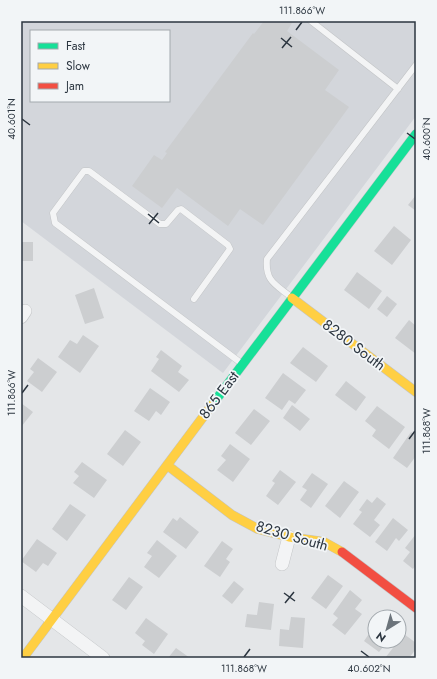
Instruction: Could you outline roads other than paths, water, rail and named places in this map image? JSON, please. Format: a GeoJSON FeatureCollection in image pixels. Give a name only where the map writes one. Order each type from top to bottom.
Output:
{"type":"FeatureCollection","features":[{"type":"Feature","properties":{"kind":"street","name":"865 East"},"geometry":{"type":"LineString","coordinates":[[23,658],[166,465],[416,134]]}},
{"type":"Feature","properties":{"kind":"street","name":"8280 South"},"geometry":{"type":"LineString","coordinates":[[292,298],[416,392]]}},
{"type":"Feature","properties":{"kind":"street","name":"8230 South"},"geometry":{"type":"LineString","coordinates":[[166,465],[232,515],[258,528],[289,537],[324,542],[341,551],[416,608]]}},
{"type":"Feature","properties":{"kind":"street"},"geometry":{"type":"LineString","coordinates":[[282,564],[289,537]]}},
{"type":"Feature","properties":{"kind":"street"},"geometry":{"type":"LineString","coordinates":[[21,596],[103,658]]}},
{"type":"Feature","properties":{"kind":"lane"},"geometry":{"type":"LineString","coordinates":[[311,21],[398,89]]}},
{"type":"Feature","properties":{"kind":"lane"},"geometry":{"type":"LineString","coordinates":[[292,298],[268,277],[266,267],[267,259],[416,65]]}},
{"type":"Feature","properties":{"kind":"lane"},"geometry":{"type":"LineString","coordinates":[[194,299],[230,249],[228,245],[181,209],[178,210],[166,224],[160,224],[89,171],[84,172],[53,213],[55,223],[242,364]]}}]}
